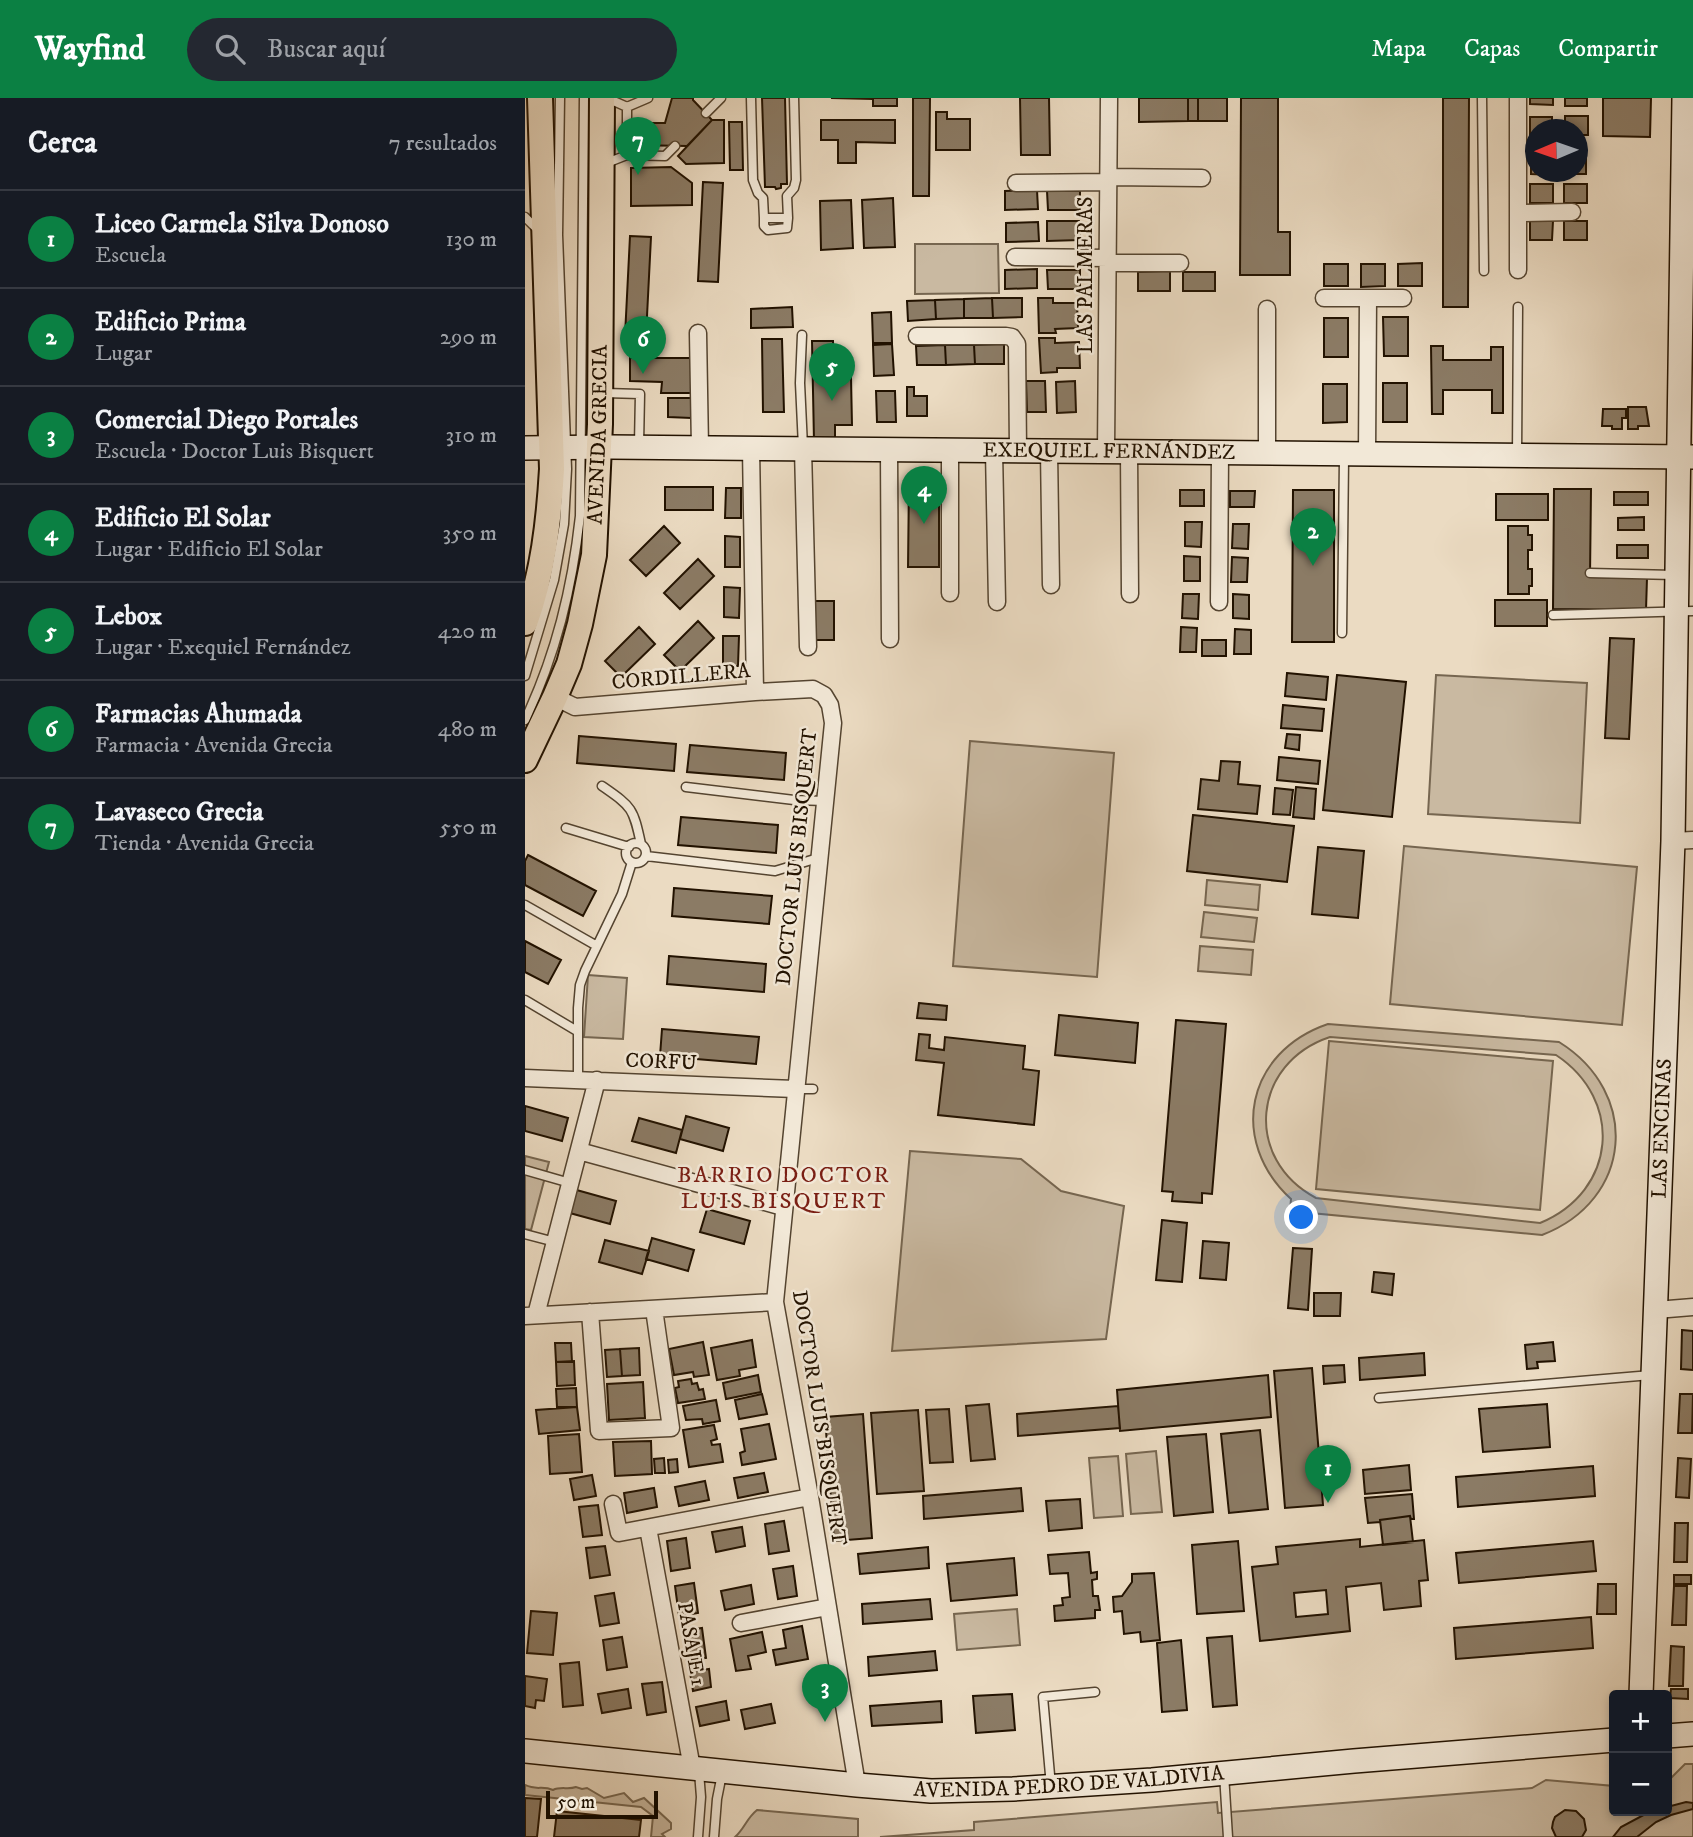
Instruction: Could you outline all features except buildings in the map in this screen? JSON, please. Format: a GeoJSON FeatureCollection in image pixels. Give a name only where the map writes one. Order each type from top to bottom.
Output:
{"type":"FeatureCollection","features":[{"type":"Feature","properties":{"kind":"main road","name":"AVENIDA GRECIA"},"geometry":{"type":"LineString","coordinates":[[525,760],[569,664],[594,555],[575,448],[544,236],[537,134],[540,98]]}},
{"type":"Feature","properties":{"kind":"main road","name":"AVENIDA GRECIA"},"geometry":{"type":"LineString","coordinates":[[525,623],[537,583],[550,507],[601,393],[605,98]]}},
{"type":"Feature","properties":{"kind":"street","name":"LAS PALMERAS"},"geometry":{"type":"LineString","coordinates":[[1109,98],[1107,260],[1117,452],[1130,594]]}},
{"type":"Feature","properties":{"kind":"street"},"geometry":{"type":"LineString","coordinates":[[1518,98],[1518,270]]}},
{"type":"Feature","properties":{"kind":"street","name":"LAS ENCINAS"},"geometry":{"type":"LineString","coordinates":[[1641,1690],[1656,1311],[1683,841],[1685,611],[1677,575],[1686,457],[1688,159],[1684,98]]}},
{"type":"Feature","properties":{"kind":"street"},"geometry":{"type":"LineString","coordinates":[[1518,144],[1525,144]]}},
{"type":"Feature","properties":{"kind":"street"},"geometry":{"type":"LineString","coordinates":[[1016,183],[1202,178]]}},
{"type":"Feature","properties":{"kind":"street"},"geometry":{"type":"LineString","coordinates":[[1518,213],[1572,212]]}},
{"type":"Feature","properties":{"kind":"street"},"geometry":{"type":"LineString","coordinates":[[1015,257],[1180,263]]}},
{"type":"Feature","properties":{"kind":"street"},"geometry":{"type":"LineString","coordinates":[[1324,298],[1403,298]]}},
{"type":"Feature","properties":{"kind":"street"},"geometry":{"type":"LineString","coordinates":[[1355,454],[1368,298]]}},
{"type":"Feature","properties":{"kind":"street"},"geometry":{"type":"LineString","coordinates":[[1267,309],[1267,453]]}},
{"type":"Feature","properties":{"kind":"street"},"geometry":{"type":"LineString","coordinates":[[698,333],[700,448]]}},
{"type":"Feature","properties":{"kind":"street"},"geometry":{"type":"LineString","coordinates":[[917,336],[1006,336],[1015,340],[1018,451]]}},
{"type":"Feature","properties":{"kind":"street","name":"EXEQUIEL FERNÁNDEZ"},"geometry":{"type":"LineString","coordinates":[[525,449],[639,447],[1686,457]]}},
{"type":"Feature","properties":{"kind":"street"},"geometry":{"type":"LineString","coordinates":[[751,448],[755,692]]}},
{"type":"Feature","properties":{"kind":"street"},"geometry":{"type":"LineString","coordinates":[[803,449],[808,647]]}},
{"type":"Feature","properties":{"kind":"street"},"geometry":{"type":"LineString","coordinates":[[890,450],[890,639]]}},
{"type":"Feature","properties":{"kind":"street"},"geometry":{"type":"LineString","coordinates":[[950,450],[950,593]]}},
{"type":"Feature","properties":{"kind":"street"},"geometry":{"type":"LineString","coordinates":[[994,450],[997,602]]}},
{"type":"Feature","properties":{"kind":"street"},"geometry":{"type":"LineString","coordinates":[[1049,451],[1051,585]]}},
{"type":"Feature","properties":{"kind":"street"},"geometry":{"type":"LineString","coordinates":[[1219,603],[1220,452]]}},
{"type":"Feature","properties":{"kind":"street","name":"CORDILLERA"},"geometry":{"type":"LineString","coordinates":[[555,697],[575,707],[813,689]]}},
{"type":"Feature","properties":{"kind":"street","name":"DOCTOR LUIS BISQUERT"},"geometry":{"type":"LineString","coordinates":[[813,689],[824,695],[830,705],[832,723],[775,1302],[857,1785]]}},
{"type":"Feature","properties":{"kind":"street","name":"CORFU"},"geometry":{"type":"LineString","coordinates":[[525,1078],[795,1088]]}},
{"type":"Feature","properties":{"kind":"street"},"geometry":{"type":"LineString","coordinates":[[597,1080],[555,1242],[530,1315],[775,1302]]}},
{"type":"Feature","properties":{"kind":"street"},"geometry":{"type":"LineString","coordinates":[[579,1151],[783,1207]]}},
{"type":"Feature","properties":{"kind":"street"},"geometry":{"type":"LineString","coordinates":[[1656,1311],[1693,1307]]}},
{"type":"Feature","properties":{"kind":"street"},"geometry":{"type":"LineString","coordinates":[[590,1312],[599,1431],[671,1428],[654,1309]]}},
{"type":"Feature","properties":{"kind":"street"},"geometry":{"type":"LineString","coordinates":[[613,1504],[619,1533],[810,1497]]}},
{"type":"Feature","properties":{"kind":"street","name":"PASAJE 1"},"geometry":{"type":"LineString","coordinates":[[648,1528],[695,1768]]}},
{"type":"Feature","properties":{"kind":"street"},"geometry":{"type":"LineString","coordinates":[[741,1623],[828,1607]]}},
{"type":"Feature","properties":{"kind":"street"},"geometry":{"type":"LineString","coordinates":[[1672,1736],[1693,1734]]}},
{"type":"Feature","properties":{"kind":"street","name":"AVENIDA PEDRO DE VALDIVIA"},"geometry":{"type":"LineString","coordinates":[[525,1751],[857,1785],[951,1791],[1152,1780],[1354,1760],[1609,1740]]}},
{"type":"Feature","properties":{"kind":"lane"},"geometry":{"type":"LineString","coordinates":[[525,720],[551,659],[575,561],[580,516],[558,235],[560,98]]}},
{"type":"Feature","properties":{"kind":"lane"},"geometry":{"type":"LineString","coordinates":[[525,676],[554,580],[575,448],[584,98]]}},
{"type":"Feature","properties":{"kind":"lane"},"geometry":{"type":"LineString","coordinates":[[605,98],[627,107],[648,98]]}},
{"type":"Feature","properties":{"kind":"lane"},"geometry":{"type":"LineString","coordinates":[[706,113],[721,98]]}},
{"type":"Feature","properties":{"kind":"lane"},"geometry":{"type":"LineString","coordinates":[[751,98],[753,180],[763,198],[764,218],[787,218],[787,196],[794,188],[796,180],[794,98]]}},
{"type":"Feature","properties":{"kind":"lane"},"geometry":{"type":"LineString","coordinates":[[1482,98],[1484,271]]}},
{"type":"Feature","properties":{"kind":"lane"},"geometry":{"type":"LineString","coordinates":[[627,107],[627,155]]}},
{"type":"Feature","properties":{"kind":"lane"},"geometry":{"type":"LineString","coordinates":[[602,166],[627,155],[665,156],[675,146]]}},
{"type":"Feature","properties":{"kind":"lane"},"geometry":{"type":"LineString","coordinates":[[525,217],[544,236]]}},
{"type":"Feature","properties":{"kind":"lane"},"geometry":{"type":"LineString","coordinates":[[1517,455],[1518,307]]}},
{"type":"Feature","properties":{"kind":"lane"},"geometry":{"type":"LineString","coordinates":[[802,335],[800,383],[803,449]]}},
{"type":"Feature","properties":{"kind":"lane"},"geometry":{"type":"LineString","coordinates":[[601,393],[640,394],[639,447]]}},
{"type":"Feature","properties":{"kind":"lane"},"geometry":{"type":"LineString","coordinates":[[1342,633],[1355,454]]}},
{"type":"Feature","properties":{"kind":"lane"},"geometry":{"type":"LineString","coordinates":[[1590,573],[1677,575]]}},
{"type":"Feature","properties":{"kind":"lane"},"geometry":{"type":"LineString","coordinates":[[1553,615],[1685,611]]}},
{"type":"Feature","properties":{"kind":"lane"},"geometry":{"type":"LineString","coordinates":[[601,786],[628,804],[646,856]]}},
{"type":"Feature","properties":{"kind":"lane"},"geometry":{"type":"LineString","coordinates":[[686,786],[794,800],[825,801]]}},
{"type":"Feature","properties":{"kind":"lane"},"geometry":{"type":"LineString","coordinates":[[566,828],[629,847]]}},
{"type":"Feature","properties":{"kind":"lane"},"geometry":{"type":"LineString","coordinates":[[641,844],[632,844],[626,855],[632,862],[640,862],[646,856]]}},
{"type":"Feature","properties":{"kind":"lane"},"geometry":{"type":"LineString","coordinates":[[646,856],[775,871],[819,858]]}},
{"type":"Feature","properties":{"kind":"lane"},"geometry":{"type":"LineString","coordinates":[[578,1079],[580,985],[622,894],[632,862]]}},
{"type":"Feature","properties":{"kind":"lane"},"geometry":{"type":"LineString","coordinates":[[525,905],[597,946]]}},
{"type":"Feature","properties":{"kind":"lane"},"geometry":{"type":"LineString","coordinates":[[525,1000],[577,1031]]}},
{"type":"Feature","properties":{"kind":"lane"},"geometry":{"type":"LineString","coordinates":[[795,1088],[813,1089]]}},
{"type":"Feature","properties":{"kind":"lane"},"geometry":{"type":"LineString","coordinates":[[525,1170],[570,1183]]}},
{"type":"Feature","properties":{"kind":"lane"},"geometry":{"type":"LineString","coordinates":[[525,1234],[555,1242]]}},
{"type":"Feature","properties":{"kind":"lane"},"geometry":{"type":"LineString","coordinates":[[1379,1398],[1653,1375]]}},
{"type":"Feature","properties":{"kind":"lane"},"geometry":{"type":"LineString","coordinates":[[1051,1786],[1043,1697],[1095,1692]]}},
{"type":"Feature","properties":{"kind":"lane"},"geometry":{"type":"LineString","coordinates":[[695,1768],[701,1797],[698,1837]]}},
{"type":"Feature","properties":{"kind":"lane"},"geometry":{"type":"LineString","coordinates":[[714,1837],[717,1799],[723,1772]]}},
{"type":"Feature","properties":{"kind":"lane"},"geometry":{"type":"LineString","coordinates":[[1224,1773],[1228,1837]]}},
{"type":"Feature","properties":{"kind":"shaded area"},"geometry":{"type":"Polygon","coordinates":[[[915,244],[998,244],[999,293],[915,294],[915,244]]]}},
{"type":"Feature","properties":{"kind":"shaded area"},"geometry":{"type":"Polygon","coordinates":[[[1436,675],[1587,683],[1580,823],[1428,814],[1436,675]]]}},
{"type":"Feature","properties":{"kind":"shaded area"},"geometry":{"type":"Polygon","coordinates":[[[970,741],[1114,753],[1097,977],[953,966],[970,741]]]}},
{"type":"Feature","properties":{"kind":"shaded area"},"geometry":{"type":"Polygon","coordinates":[[[1404,846],[1637,867],[1622,1025],[1390,1004],[1404,846]]]}},
{"type":"Feature","properties":{"kind":"shaded area"},"geometry":{"type":"Polygon","coordinates":[[[1207,880],[1260,885],[1258,910],[1205,905],[1207,880]]]}},
{"type":"Feature","properties":{"kind":"shaded area"},"geometry":{"type":"Polygon","coordinates":[[[1204,912],[1257,918],[1254,942],[1201,937],[1204,912]]]}},
{"type":"Feature","properties":{"kind":"shaded area"},"geometry":{"type":"Polygon","coordinates":[[[1200,946],[1253,950],[1251,975],[1198,971],[1200,946]]]}},
{"type":"Feature","properties":{"kind":"shaded area"},"geometry":{"type":"Polygon","coordinates":[[[588,975],[627,978],[623,1039],[584,1037],[588,975]]]}},
{"type":"Feature","properties":{"kind":"shaded area"},"geometry":{"type":"Polygon","coordinates":[[[1328,1024],[1559,1042],[1586,1063],[1604,1089],[1614,1116],[1615,1144],[1609,1172],[1595,1197],[1572,1219],[1542,1235],[1290,1211],[1291,1199],[1271,1176],[1259,1151],[1253,1126],[1255,1100],[1264,1076],[1279,1055],[1300,1037],[1328,1024]],[[1330,1037],[1304,1050],[1285,1068],[1272,1089],[1266,1113],[1268,1137],[1276,1160],[1292,1181],[1316,1198],[1540,1223],[1566,1208],[1585,1190],[1597,1168],[1602,1144],[1601,1119],[1593,1096],[1578,1074],[1556,1055],[1330,1037]]]}},
{"type":"Feature","properties":{"kind":"shaded area"},"geometry":{"type":"Polygon","coordinates":[[[1329,1041],[1553,1061],[1540,1210],[1316,1189],[1329,1041]]]}},
{"type":"Feature","properties":{"kind":"shaded area"},"geometry":{"type":"Polygon","coordinates":[[[910,1151],[1021,1159],[1061,1191],[1124,1206],[1106,1339],[892,1351],[910,1151]]]}},
{"type":"Feature","properties":{"kind":"shaded area"},"geometry":{"type":"Polygon","coordinates":[[[525,1156],[549,1162],[531,1230],[525,1229],[525,1156]]]}},
{"type":"Feature","properties":{"kind":"shaded area"},"geometry":{"type":"Polygon","coordinates":[[[1156,1451],[1162,1512],[1131,1514],[1126,1454],[1156,1451]]]}},
{"type":"Feature","properties":{"kind":"shaded area"},"geometry":{"type":"Polygon","coordinates":[[[1118,1456],[1123,1516],[1094,1518],[1089,1458],[1118,1456]]]}},
{"type":"Feature","properties":{"kind":"shaded area"},"geometry":{"type":"Polygon","coordinates":[[[1017,1609],[1020,1645],[957,1650],[954,1614],[1017,1609]]]}},
{"type":"Feature","properties":{"kind":"shaded area"},"geometry":{"type":"Polygon","coordinates":[[[1685,1764],[1693,1764],[1693,1837],[880,1837],[974,1830],[974,1822],[1217,1802],[1218,1813],[1532,1788],[1546,1780],[1609,1786],[1609,1816],[1672,1816],[1672,1777],[1685,1764]]]}},
{"type":"Feature","properties":{"kind":"shaded area"},"geometry":{"type":"Polygon","coordinates":[[[525,1785],[553,1790],[587,1788],[604,1798],[624,1793],[633,1802],[644,1798],[671,1823],[671,1829],[662,1834],[665,1837],[651,1837],[653,1816],[641,1807],[525,1795],[525,1785]]]}},
{"type":"Feature","properties":{"kind":"shaded area"},"geometry":{"type":"Polygon","coordinates":[[[757,1810],[858,1819],[858,1837],[735,1837],[757,1810]]]}},
{"type":"Feature","properties":{"kind":"place","name":"Lavaseco Grecia"},"geometry":{"type":"Point","coordinates":[638,175]}},
{"type":"Feature","properties":{"kind":"place","name":"Farmacias Ahumada"},"geometry":{"type":"Point","coordinates":[643,374]}},
{"type":"Feature","properties":{"kind":"place","name":"Lebox"},"geometry":{"type":"Point","coordinates":[832,401]}},
{"type":"Feature","properties":{"kind":"place","name":"Edificio El Solar"},"geometry":{"type":"Point","coordinates":[924,524]}},
{"type":"Feature","properties":{"kind":"place","name":"Edificio Prima"},"geometry":{"type":"Point","coordinates":[1313,566]}},
{"type":"Feature","properties":{"kind":"place","name":"Liceo Carmela Silva Donoso"},"geometry":{"type":"Point","coordinates":[1328,1503]}},
{"type":"Feature","properties":{"kind":"place","name":"Comercial Diego Portales"},"geometry":{"type":"Point","coordinates":[825,1722]}},
{"type":"Feature","properties":{"kind":"district","name":"BARRIO DOCTOR LUIS BISQUERT"},"geometry":{"type":"Point","coordinates":[784,1188]}}]}
